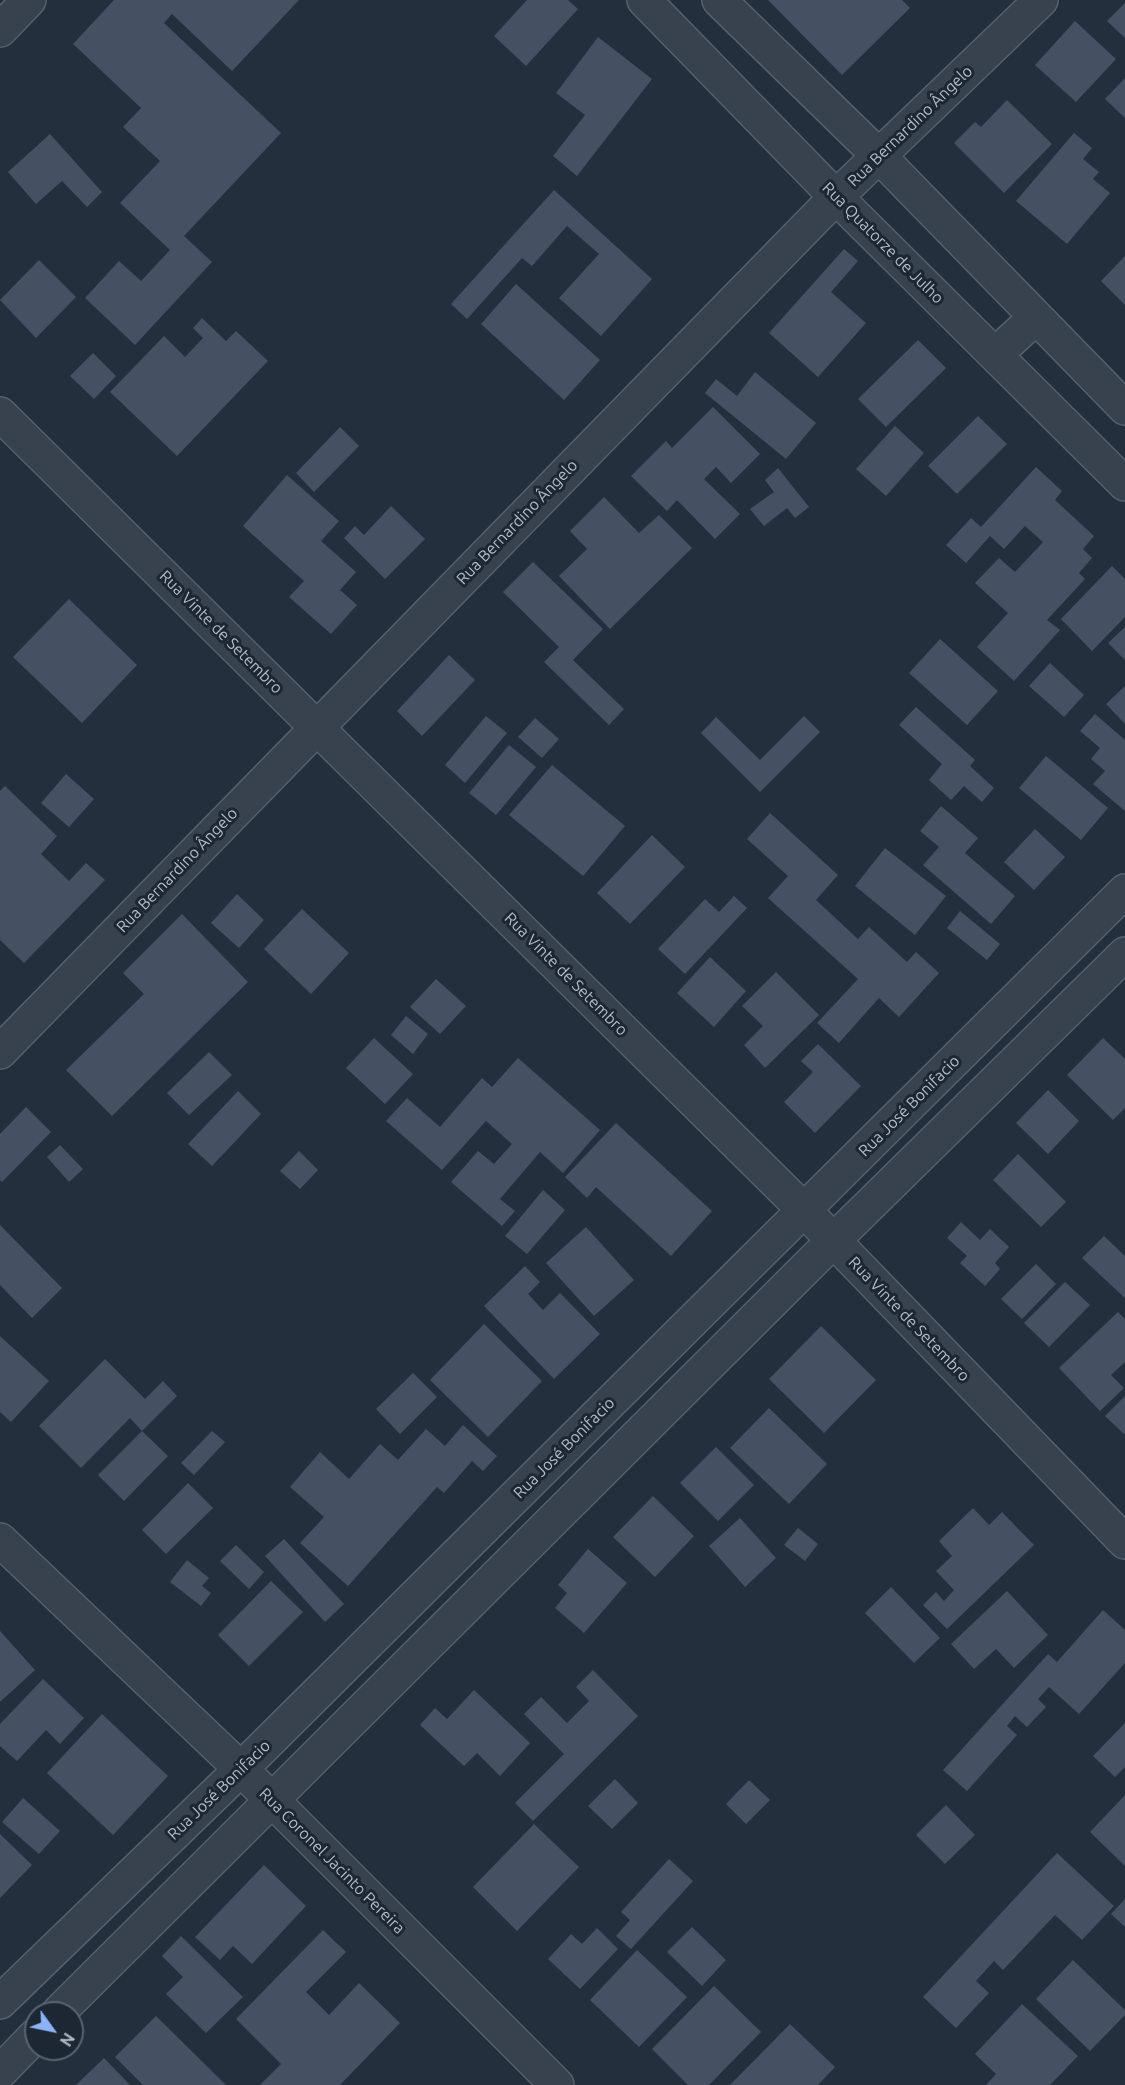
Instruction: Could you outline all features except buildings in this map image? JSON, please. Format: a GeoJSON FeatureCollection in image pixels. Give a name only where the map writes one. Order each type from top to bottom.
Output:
{"type":"FeatureCollection","features":[{"type":"Feature","properties":{"kind":"street"},"geometry":{"type":"LineString","coordinates":[[0,30],[29,0]]}},
{"type":"Feature","properties":{"kind":"street","name":"Rua Quatorze de Julho"},"geometry":{"type":"LineString","coordinates":[[645,0],[836,197],[1125,484]]}},
{"type":"Feature","properties":{"kind":"street"},"geometry":{"type":"LineString","coordinates":[[719,0],[879,156],[1125,408]]}},
{"type":"Feature","properties":{"kind":"street","name":"Rua Bernardino Ângelo"},"geometry":{"type":"LineString","coordinates":[[0,1052],[836,197],[1041,0]]}},
{"type":"Feature","properties":{"kind":"street"},"geometry":{"type":"LineString","coordinates":[[995,355],[1036,317]]}},
{"type":"Feature","properties":{"kind":"street","name":"Rua Vinte de Setembro"},"geometry":{"type":"LineString","coordinates":[[0,414],[804,1210],[1125,1542]]}},
{"type":"Feature","properties":{"kind":"street","name":"Rua José Bonifacio"},"geometry":{"type":"LineString","coordinates":[[0,2002],[241,1769],[1125,891]]}},
{"type":"Feature","properties":{"kind":"street"},"geometry":{"type":"LineString","coordinates":[[70,2001],[833,1240],[1125,954]]}},
{"type":"Feature","properties":{"kind":"street","name":"Rua Coronel Jacinto Pereira"},"geometry":{"type":"LineString","coordinates":[[0,1540],[241,1769],[557,2085]]}},
{"type":"Feature","properties":{"kind":"street"},"geometry":{"type":"LineString","coordinates":[[0,2072],[24,2048]]}}]}
